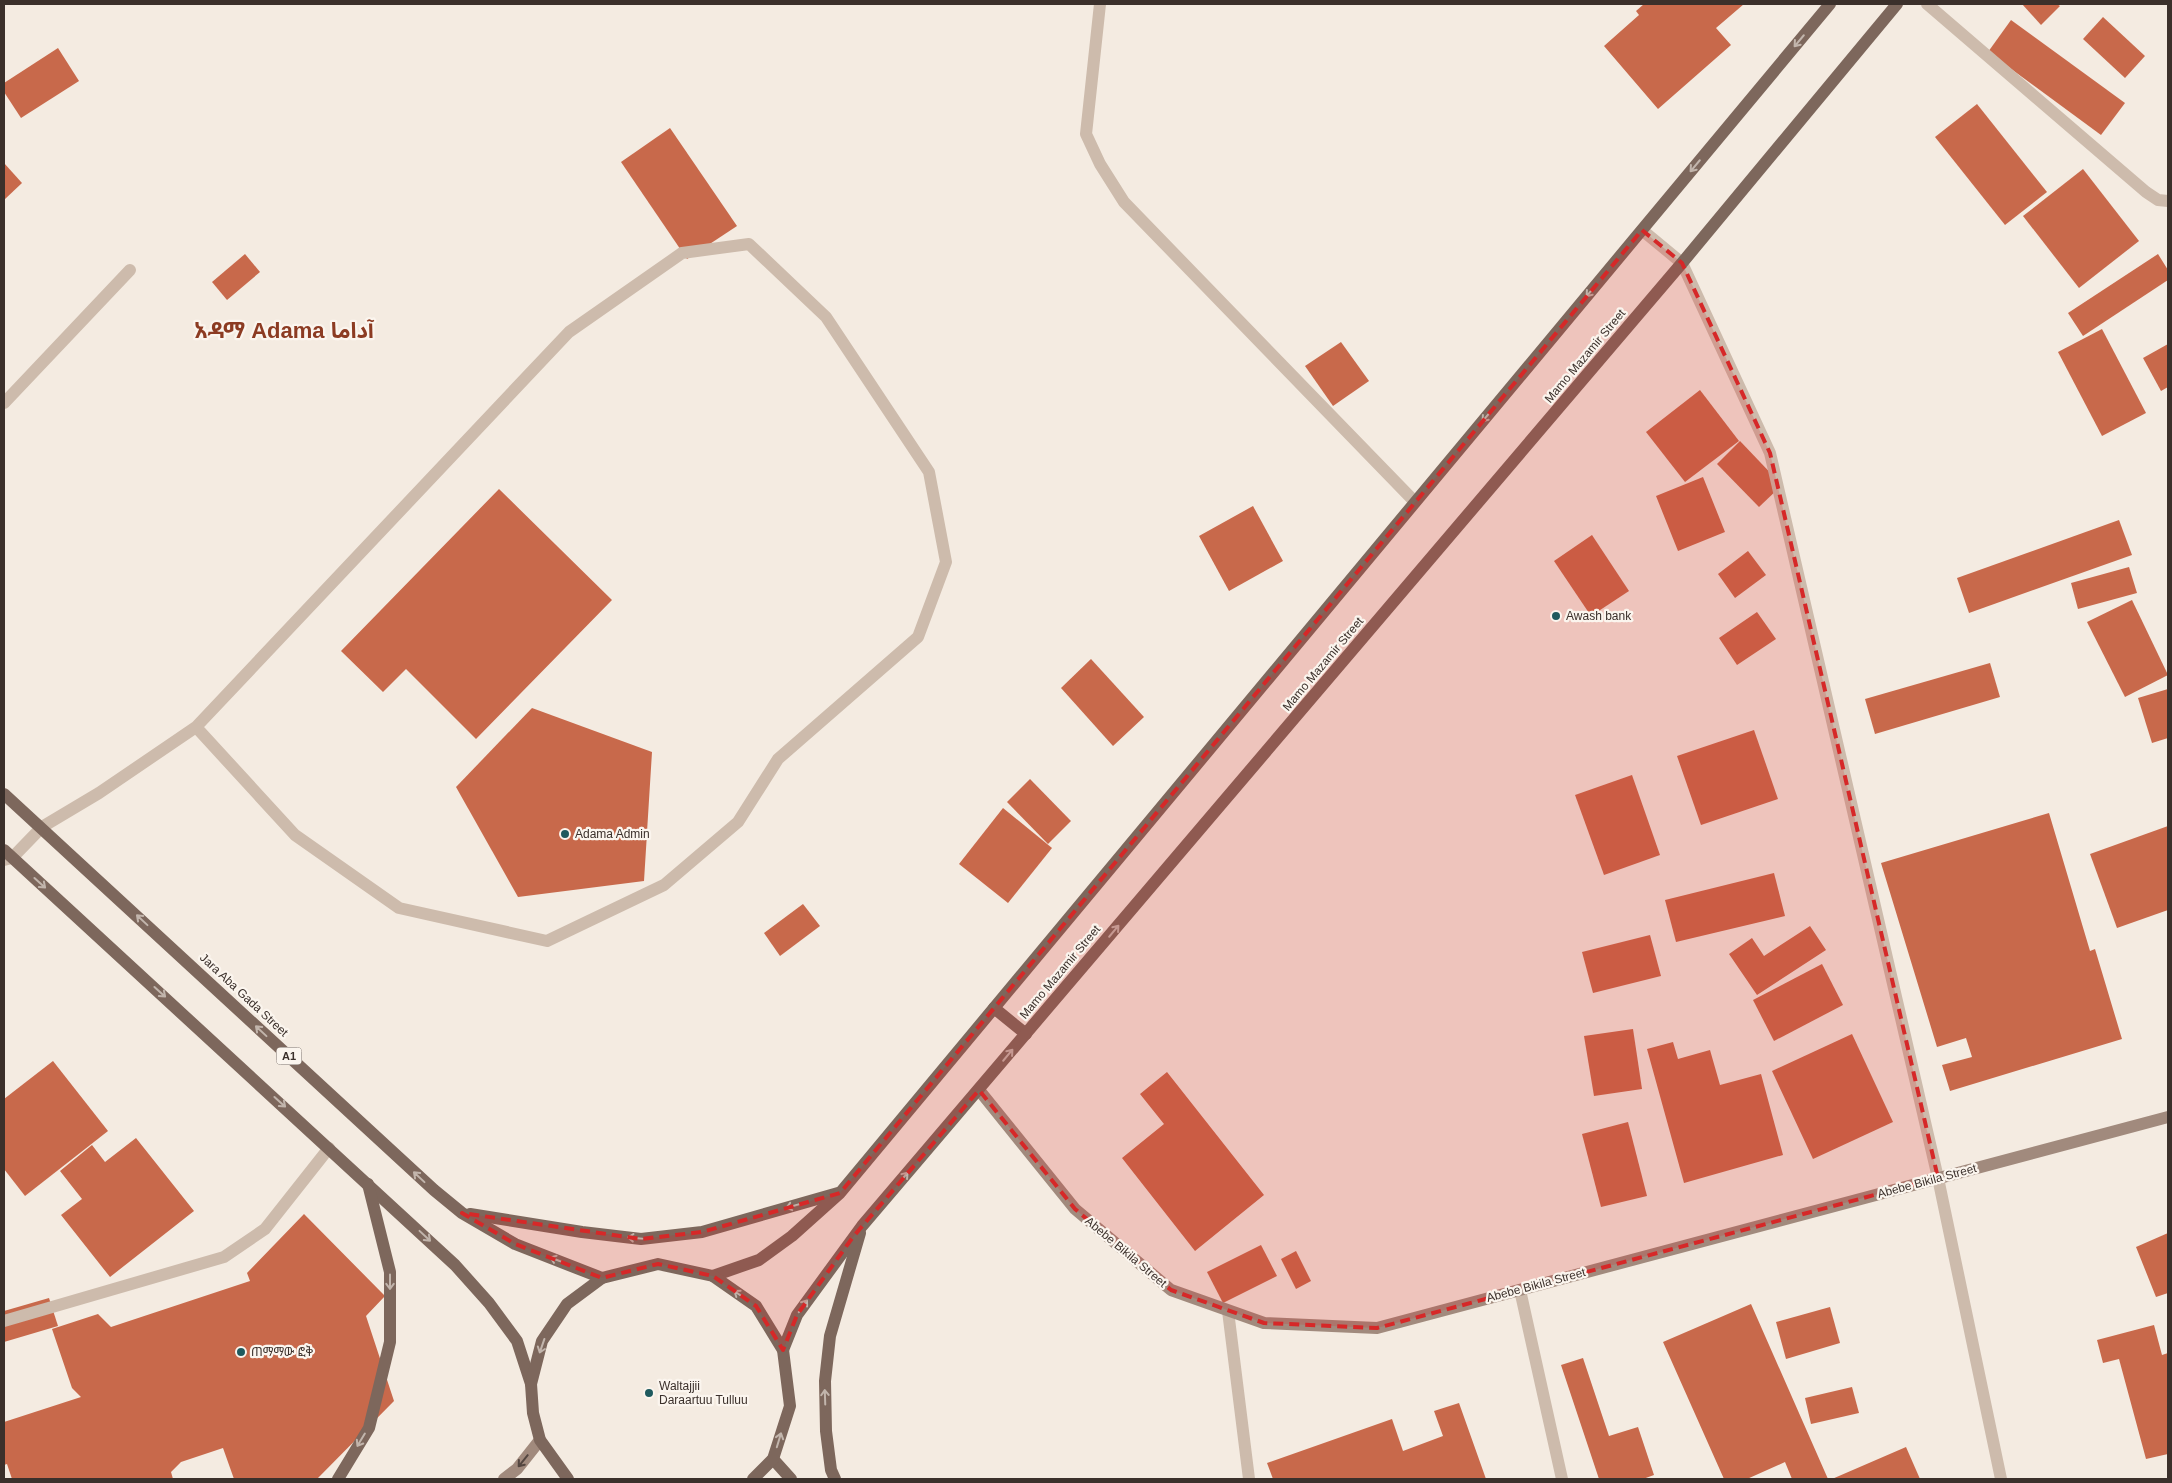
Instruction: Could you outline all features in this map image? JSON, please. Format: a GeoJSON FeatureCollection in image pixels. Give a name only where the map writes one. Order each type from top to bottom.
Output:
{"type":"FeatureCollection","features":[{"type":"Feature","properties":{"kind":"main road"},"geometry":{"type":"LineString","coordinates":[[713,1276],[759,1260],[792,1236],[840,1193],[1830,4]]}},
{"type":"Feature","properties":{"kind":"main road","name":"Mamo Mazamir Street"},"geometry":{"type":"LineString","coordinates":[[783,1350],[797,1315],[862,1226],[1682,263],[1897,4]]}},
{"type":"Feature","properties":{"kind":"main road","name":"Jara Aba Gada Street"},"geometry":{"type":"LineString","coordinates":[[4,794],[426,1183],[462,1213],[515,1244],[602,1278]]}},
{"type":"Feature","properties":{"kind":"main road"},"geometry":{"type":"LineString","coordinates":[[7,856],[455,1265],[489,1303],[517,1341],[532,1384]]}},
{"type":"Feature","properties":{"kind":"main road"},"geometry":{"type":"LineString","coordinates":[[994,1008],[1026,1034]]}},
{"type":"Feature","properties":{"kind":"main road","name":"Abebe Bikila Street"},"geometry":{"type":"LineString","coordinates":[[979,1090],[1075,1209],[1171,1290],[1264,1323],[1377,1328],[2168,1116]]}},
{"type":"Feature","properties":{"kind":"main road"},"geometry":{"type":"LineString","coordinates":[[338,1479],[369,1428],[390,1342],[390,1272],[368,1184]]}},
{"type":"Feature","properties":{"kind":"main road"},"geometry":{"type":"LineString","coordinates":[[462,1213],[582,1232],[641,1239],[702,1232],[840,1193]]}},
{"type":"Feature","properties":{"kind":"main road"},"geometry":{"type":"LineString","coordinates":[[835,1479],[831,1470],[826,1431],[825,1381],[830,1336],[862,1226]]}},
{"type":"Feature","properties":{"kind":"main road"},"geometry":{"type":"LineString","coordinates":[[568,1479],[540,1440],[533,1412],[532,1384],[542,1341],[567,1304],[602,1278],[658,1264],[713,1276],[756,1306],[783,1350],[790,1406],[774,1459],[753,1479]]}},
{"type":"Feature","properties":{"kind":"main road"},"geometry":{"type":"LineString","coordinates":[[504,1479],[517,1469],[540,1440]]}},
{"type":"Feature","properties":{"kind":"main road"},"geometry":{"type":"LineString","coordinates":[[774,1459],[791,1479]]}},
{"type":"Feature","properties":{"kind":"street"},"geometry":{"type":"LineString","coordinates":[[1100,4],[1086,134],[1100,164],[1124,202],[1415,502]]}},
{"type":"Feature","properties":{"kind":"street"},"geometry":{"type":"LineString","coordinates":[[1926,4],[2146,192],[2158,200],[2168,201]]}},
{"type":"Feature","properties":{"kind":"street"},"geometry":{"type":"LineString","coordinates":[[1642,230],[1682,263],[1770,453],[1938,1178],[2001,1479]]}},
{"type":"Feature","properties":{"kind":"street"},"geometry":{"type":"LineString","coordinates":[[7,856],[42,827],[99,793],[196,727],[568,332],[682,253],[749,244],[826,317],[929,472],[946,562],[918,637],[778,759],[738,822],[664,885],[547,941],[399,908],[295,835],[196,727]]}},
{"type":"Feature","properties":{"kind":"street"},"geometry":{"type":"LineString","coordinates":[[4,403],[130,270]]}},
{"type":"Feature","properties":{"kind":"street"},"geometry":{"type":"LineString","coordinates":[[4,1321],[224,1257],[265,1229],[329,1148]]}},
{"type":"Feature","properties":{"kind":"street"},"geometry":{"type":"LineString","coordinates":[[1520,1290],[1562,1479]]}},
{"type":"Feature","properties":{"kind":"street"},"geometry":{"type":"LineString","coordinates":[[1228,1311],[1249,1479]]}},
{"type":"Feature","properties":{"kind":"highlighted area"},"geometry":{"type":"Polygon","coordinates":[[[1642,230],[1682,263],[1770,453],[1938,1178],[1377,1328],[1264,1323],[1171,1290],[1075,1209],[979,1090],[853,1237],[797,1315],[783,1350],[756,1306],[713,1276],[658,1264],[602,1278],[515,1244],[462,1213],[641,1239],[702,1232],[840,1193],[1642,230]]]}},
{"type":"Feature","properties":{"kind":"building"},"geometry":{"type":"Polygon","coordinates":[[[1644,4],[1744,4],[1716,28],[1731,45],[1658,109],[1604,46],[1639,15],[1636,11],[1644,4]]]}},
{"type":"Feature","properties":{"kind":"building"},"geometry":{"type":"Polygon","coordinates":[[[2022,4],[2057,4],[2060,6],[2041,25],[2022,4]]]}},
{"type":"Feature","properties":{"kind":"building"},"geometry":{"type":"Polygon","coordinates":[[[2103,17],[2145,56],[2125,78],[2083,39],[2103,17]]]}},
{"type":"Feature","properties":{"kind":"building"},"geometry":{"type":"Polygon","coordinates":[[[2011,20],[2125,103],[2101,135],[1988,52],[2011,20]]]}},
{"type":"Feature","properties":{"kind":"building"},"geometry":{"type":"Polygon","coordinates":[[[58,48],[79,81],[21,118],[4,92],[4,83],[58,48]]]}},
{"type":"Feature","properties":{"kind":"building"},"geometry":{"type":"Polygon","coordinates":[[[1977,104],[2047,192],[2005,225],[1935,137],[1977,104]]]}},
{"type":"Feature","properties":{"kind":"building"},"geometry":{"type":"Polygon","coordinates":[[[670,128],[737,226],[687,259],[621,162],[670,128]]]}},
{"type":"Feature","properties":{"kind":"building"},"geometry":{"type":"Polygon","coordinates":[[[4,163],[22,183],[4,200],[4,163]]]}},
{"type":"Feature","properties":{"kind":"building"},"geometry":{"type":"Polygon","coordinates":[[[2083,169],[2139,241],[2079,288],[2023,216],[2083,169]]]}},
{"type":"Feature","properties":{"kind":"building"},"geometry":{"type":"Polygon","coordinates":[[[245,254],[260,272],[227,300],[212,282],[245,254]]]}},
{"type":"Feature","properties":{"kind":"building"},"geometry":{"type":"Polygon","coordinates":[[[2158,254],[2168,270],[2168,280],[2083,336],[2068,313],[2158,254]]]}},
{"type":"Feature","properties":{"kind":"building"},"geometry":{"type":"Polygon","coordinates":[[[2102,329],[2146,413],[2102,436],[2058,352],[2102,329]]]}},
{"type":"Feature","properties":{"kind":"building"},"geometry":{"type":"Polygon","coordinates":[[[1341,342],[1369,381],[1333,406],[1305,366],[1341,342]]]}},
{"type":"Feature","properties":{"kind":"building"},"geometry":{"type":"Polygon","coordinates":[[[2168,344],[2168,387],[2161,391],[2143,358],[2168,344]]]}},
{"type":"Feature","properties":{"kind":"building"},"geometry":{"type":"Polygon","coordinates":[[[1700,390],[1739,441],[1685,482],[1646,432],[1700,390]]]}},
{"type":"Feature","properties":{"kind":"building"},"geometry":{"type":"Polygon","coordinates":[[[1740,441],[1782,485],[1759,507],[1717,464],[1740,441]]]}},
{"type":"Feature","properties":{"kind":"building"},"geometry":{"type":"Polygon","coordinates":[[[1703,477],[1725,532],[1678,551],[1656,496],[1703,477]]]}},
{"type":"Feature","properties":{"kind":"building"},"geometry":{"type":"Polygon","coordinates":[[[499,489],[612,600],[476,739],[406,669],[383,692],[341,651],[499,489]]]}},
{"type":"Feature","properties":{"kind":"building"},"geometry":{"type":"Polygon","coordinates":[[[1253,506],[1283,561],[1229,591],[1199,536],[1253,506]]]}},
{"type":"Feature","properties":{"kind":"building"},"geometry":{"type":"Polygon","coordinates":[[[2119,520],[2132,555],[1969,613],[1957,578],[2119,520]]]}},
{"type":"Feature","properties":{"kind":"building"},"geometry":{"type":"Polygon","coordinates":[[[1592,535],[1629,591],[1591,616],[1554,561],[1592,535]]]}},
{"type":"Feature","properties":{"kind":"building"},"geometry":{"type":"Polygon","coordinates":[[[1748,551],[1766,575],[1735,598],[1718,574],[1748,551]]]}},
{"type":"Feature","properties":{"kind":"building"},"geometry":{"type":"Polygon","coordinates":[[[2129,567],[2137,593],[2078,609],[2071,583],[2129,567]]]}},
{"type":"Feature","properties":{"kind":"building"},"geometry":{"type":"Polygon","coordinates":[[[2132,600],[2168,675],[2125,697],[2087,622],[2132,600]]]}},
{"type":"Feature","properties":{"kind":"building"},"geometry":{"type":"Polygon","coordinates":[[[1757,612],[1776,639],[1737,665],[1719,638],[1757,612]]]}},
{"type":"Feature","properties":{"kind":"building"},"geometry":{"type":"Polygon","coordinates":[[[1091,659],[1144,717],[1113,746],[1061,688],[1091,659]]]}},
{"type":"Feature","properties":{"kind":"building"},"geometry":{"type":"Polygon","coordinates":[[[1990,663],[2000,697],[1875,734],[1865,699],[1990,663]]]}},
{"type":"Feature","properties":{"kind":"building"},"geometry":{"type":"Polygon","coordinates":[[[2168,689],[2168,738],[2152,743],[2138,698],[2168,689]]]}},
{"type":"Feature","properties":{"kind":"building","name":"Adama Admin"},"geometry":{"type":"Polygon","coordinates":[[[532,708],[652,752],[644,881],[518,897],[456,787],[532,708]]]}},
{"type":"Feature","properties":{"kind":"building"},"geometry":{"type":"Polygon","coordinates":[[[1754,730],[1778,799],[1701,825],[1677,756],[1754,730]]]}},
{"type":"Feature","properties":{"kind":"building"},"geometry":{"type":"Polygon","coordinates":[[[1632,775],[1660,855],[1604,875],[1575,795],[1632,775]]]}},
{"type":"Feature","properties":{"kind":"building"},"geometry":{"type":"Polygon","coordinates":[[[1030,779],[1071,821],[1048,844],[1007,802],[1030,779]]]}},
{"type":"Feature","properties":{"kind":"building"},"geometry":{"type":"Polygon","coordinates":[[[1003,808],[1052,848],[1008,903],[959,864],[1003,808]]]}},
{"type":"Feature","properties":{"kind":"building"},"geometry":{"type":"Polygon","coordinates":[[[2049,813],[2090,951],[2095,949],[2122,1039],[1950,1091],[1942,1065],[1972,1057],[1966,1038],[1937,1047],[1881,863],[2049,813]]]}},
{"type":"Feature","properties":{"kind":"building"},"geometry":{"type":"Polygon","coordinates":[[[2168,826],[2168,910],[2117,928],[2090,854],[2168,826]]]}},
{"type":"Feature","properties":{"kind":"building"},"geometry":{"type":"Polygon","coordinates":[[[1774,873],[1785,916],[1676,942],[1665,900],[1774,873]]]}},
{"type":"Feature","properties":{"kind":"building"},"geometry":{"type":"Polygon","coordinates":[[[803,904],[820,926],[780,956],[764,933],[803,904]]]}},
{"type":"Feature","properties":{"kind":"building"},"geometry":{"type":"Polygon","coordinates":[[[1810,926],[1826,950],[1757,995],[1729,954],[1752,938],[1764,956],[1810,926]]]}},
{"type":"Feature","properties":{"kind":"building"},"geometry":{"type":"Polygon","coordinates":[[[1650,935],[1661,976],[1593,993],[1582,952],[1650,935]]]}},
{"type":"Feature","properties":{"kind":"building"},"geometry":{"type":"Polygon","coordinates":[[[1822,964],[1843,1005],[1774,1041],[1753,1000],[1822,964]]]}},
{"type":"Feature","properties":{"kind":"building"},"geometry":{"type":"Polygon","coordinates":[[[1633,1029],[1642,1089],[1594,1096],[1584,1036],[1633,1029]]]}},
{"type":"Feature","properties":{"kind":"building"},"geometry":{"type":"Polygon","coordinates":[[[1852,1034],[1893,1122],[1813,1159],[1772,1071],[1852,1034]]]}},
{"type":"Feature","properties":{"kind":"building"},"geometry":{"type":"Polygon","coordinates":[[[1673,1042],[1678,1059],[1710,1050],[1720,1085],[1761,1074],[1783,1155],[1684,1183],[1647,1049],[1673,1042]]]}},
{"type":"Feature","properties":{"kind":"building"},"geometry":{"type":"Polygon","coordinates":[[[53,1061],[108,1131],[25,1196],[4,1169],[4,1099],[53,1061]]]}},
{"type":"Feature","properties":{"kind":"building"},"geometry":{"type":"Polygon","coordinates":[[[1167,1072],[1264,1195],[1195,1251],[1122,1158],[1164,1124],[1140,1094],[1167,1072]]]}},
{"type":"Feature","properties":{"kind":"building"},"geometry":{"type":"Polygon","coordinates":[[[1628,1122],[1647,1196],[1601,1207],[1582,1134],[1628,1122]]]}},
{"type":"Feature","properties":{"kind":"building"},"geometry":{"type":"Polygon","coordinates":[[[136,1138],[194,1211],[110,1277],[61,1215],[82,1199],[60,1171],[92,1145],[105,1162],[136,1138]]]}},
{"type":"Feature","properties":{"kind":"building"},"geometry":{"type":"Polygon","coordinates":[[[304,1214],[385,1296],[366,1316],[394,1401],[317,1479],[234,1479],[223,1448],[181,1462],[171,1472],[173,1479],[12,1479],[7,1464],[4,1465],[4,1422],[81,1397],[72,1388],[52,1329],[98,1314],[111,1327],[250,1281],[247,1273],[304,1214]]]}},
{"type":"Feature","properties":{"kind":"building"},"geometry":{"type":"Polygon","coordinates":[[[2168,1233],[2168,1293],[2156,1297],[2136,1247],[2168,1233]]]}},
{"type":"Feature","properties":{"kind":"building"},"geometry":{"type":"Polygon","coordinates":[[[1261,1245],[1277,1276],[1223,1303],[1207,1272],[1261,1245]]]}},
{"type":"Feature","properties":{"kind":"building"},"geometry":{"type":"Polygon","coordinates":[[[1296,1251],[1311,1281],[1296,1289],[1281,1259],[1296,1251]]]}},
{"type":"Feature","properties":{"kind":"building"},"geometry":{"type":"Polygon","coordinates":[[[49,1298],[58,1326],[4,1342],[4,1311],[49,1298]]]}},
{"type":"Feature","properties":{"kind":"building"},"geometry":{"type":"Polygon","coordinates":[[[1751,1304],[1828,1479],[1792,1479],[1785,1462],[1747,1479],[1724,1479],[1663,1342],[1751,1304]]]}},
{"type":"Feature","properties":{"kind":"building"},"geometry":{"type":"Polygon","coordinates":[[[1830,1307],[1840,1343],[1786,1359],[1776,1322],[1830,1307]]]}},
{"type":"Feature","properties":{"kind":"building"},"geometry":{"type":"Polygon","coordinates":[[[2154,1325],[2162,1355],[2168,1353],[2168,1454],[2146,1459],[2119,1359],[2103,1363],[2097,1340],[2154,1325]]]}},
{"type":"Feature","properties":{"kind":"building"},"geometry":{"type":"Polygon","coordinates":[[[1583,1358],[1609,1436],[1638,1427],[1654,1475],[1643,1479],[1599,1479],[1561,1365],[1583,1358]]]}},
{"type":"Feature","properties":{"kind":"building"},"geometry":{"type":"Polygon","coordinates":[[[1852,1387],[1859,1413],[1811,1424],[1805,1398],[1852,1387]]]}},
{"type":"Feature","properties":{"kind":"building"},"geometry":{"type":"Polygon","coordinates":[[[1459,1403],[1486,1479],[1273,1479],[1267,1463],[1392,1419],[1403,1451],[1443,1436],[1434,1411],[1459,1403]]]}},
{"type":"Feature","properties":{"kind":"building"},"geometry":{"type":"Polygon","coordinates":[[[1906,1447],[1920,1479],[1832,1479],[1906,1447]]]}},
{"type":"Feature","properties":{"kind":"place","name":"Awash bank"},"geometry":{"type":"Point","coordinates":[1556,616]}},
{"type":"Feature","properties":{"kind":"place","name":"Adama Admin"},"geometry":{"type":"Point","coordinates":[565,834]}},
{"type":"Feature","properties":{"kind":"place","name":"ጠማማው ፎቅ"},"geometry":{"type":"Point","coordinates":[241,1352]}},
{"type":"Feature","properties":{"kind":"place","name":"Waltajjii Daraartuu Tulluu"},"geometry":{"type":"Point","coordinates":[649,1393]}},
{"type":"Feature","properties":{"kind":"district","name":"አዳማ Adama آداما"},"geometry":{"type":"Point","coordinates":[284,330]}}]}
